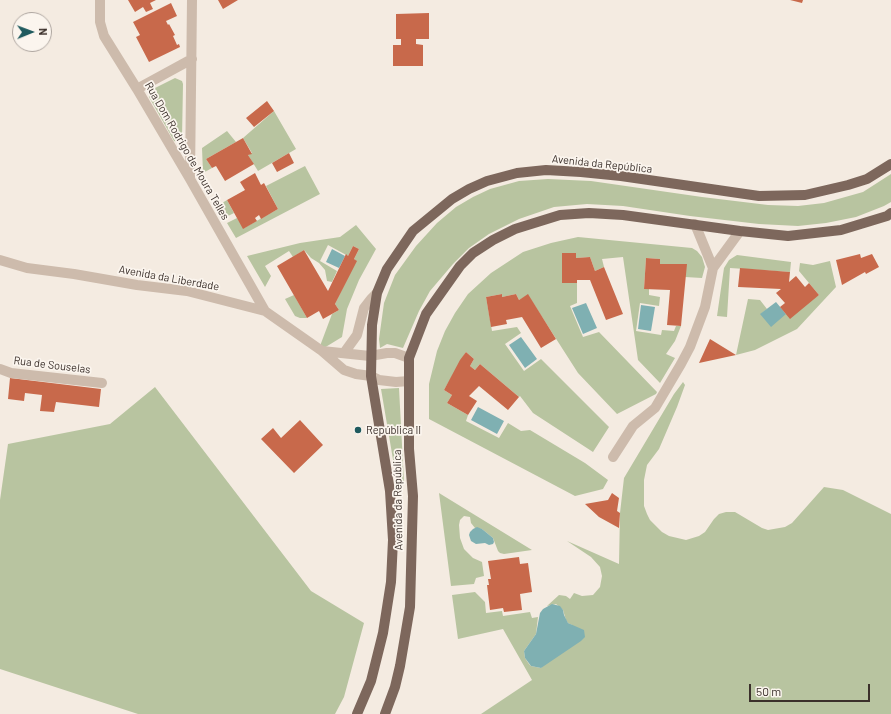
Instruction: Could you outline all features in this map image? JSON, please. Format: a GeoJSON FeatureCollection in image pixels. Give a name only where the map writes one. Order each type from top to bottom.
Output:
{"type":"FeatureCollection","features":[{"type":"Feature","properties":{"kind":"main road","name":"Avenida da República"},"geometry":{"type":"LineString","coordinates":[[357,714],[371,681],[384,633],[391,582],[393,540],[390,491],[371,376],[370,356],[372,325],[377,293],[387,269],[413,231],[452,199],[469,189],[487,181],[517,173],[546,170],[581,172],[621,176],[759,196],[804,195],[848,185],[867,178],[891,164]]}},
{"type":"Feature","properties":{"kind":"main road","name":"Avenida da República"},"geometry":{"type":"LineString","coordinates":[[385,714],[395,687],[400,666],[410,607],[412,496],[409,449],[409,358],[426,314],[460,266],[473,253],[493,240],[515,229],[560,215],[589,213],[623,216],[788,236],[841,230],[887,216],[891,213]]}},
{"type":"Feature","properties":{"kind":"street","name":"Rua Dom Rodrigo de Moura Telles"},"geometry":{"type":"LineString","coordinates":[[100,0],[100,22],[104,36],[190,179],[265,311]]}},
{"type":"Feature","properties":{"kind":"street"},"geometry":{"type":"LineString","coordinates":[[190,179],[192,0]]}},
{"type":"Feature","properties":{"kind":"street"},"geometry":{"type":"LineString","coordinates":[[137,89],[192,59]]}},
{"type":"Feature","properties":{"kind":"street"},"geometry":{"type":"LineString","coordinates":[[695,224],[713,268]]}},
{"type":"Feature","properties":{"kind":"street"},"geometry":{"type":"LineString","coordinates":[[613,457],[633,426],[655,408],[690,347],[705,307],[713,268],[740,231]]}},
{"type":"Feature","properties":{"kind":"street","name":"Avenida da Liberdade"},"geometry":{"type":"LineString","coordinates":[[0,260],[27,268],[187,291],[265,311],[322,351],[344,370],[356,374],[371,376],[378,380],[409,380]]}},
{"type":"Feature","properties":{"kind":"street"},"geometry":{"type":"LineString","coordinates":[[344,353],[357,335],[364,308],[377,293]]}},
{"type":"Feature","properties":{"kind":"street"},"geometry":{"type":"LineString","coordinates":[[322,351],[370,356],[395,353],[409,358]]}},
{"type":"Feature","properties":{"kind":"street","name":"Rua de Souselas"},"geometry":{"type":"LineString","coordinates":[[0,369],[11,373],[102,384]]}},
{"type":"Feature","properties":{"kind":"green space"},"geometry":{"type":"Polygon","coordinates":[[[175,78],[182,81],[183,84],[182,138],[181,141],[177,142],[174,141],[149,97],[151,90],[175,78]]]}},
{"type":"Feature","properties":{"kind":"green space"},"geometry":{"type":"Polygon","coordinates":[[[274,111],[296,149],[258,171],[248,155],[252,153],[243,138],[274,111]]]}},
{"type":"Feature","properties":{"kind":"green space"},"geometry":{"type":"Polygon","coordinates":[[[227,131],[236,142],[206,159],[212,168],[203,173],[202,148],[227,131]]]}},
{"type":"Feature","properties":{"kind":"green space"},"geometry":{"type":"Polygon","coordinates":[[[305,166],[320,194],[236,238],[227,223],[237,218],[244,228],[278,209],[266,186],[305,166]]]}},
{"type":"Feature","properties":{"kind":"green space"},"geometry":{"type":"Polygon","coordinates":[[[891,174],[891,202],[884,206],[856,217],[826,223],[798,226],[759,224],[623,206],[587,204],[554,207],[519,219],[489,234],[469,248],[430,291],[419,311],[403,348],[387,344],[380,348],[379,339],[384,303],[395,275],[416,246],[437,223],[456,207],[490,189],[519,181],[548,179],[591,181],[768,205],[798,206],[824,203],[863,192],[891,174]]]}},
{"type":"Feature","properties":{"kind":"green space"},"geometry":{"type":"Polygon","coordinates":[[[227,200],[234,213],[224,218],[217,206],[227,200]]]}},
{"type":"Feature","properties":{"kind":"green space"},"geometry":{"type":"Polygon","coordinates":[[[356,225],[376,249],[359,280],[347,309],[342,337],[324,348],[320,346],[332,314],[339,310],[335,304],[356,261],[354,259],[359,249],[353,246],[348,256],[328,245],[320,261],[337,271],[332,282],[327,281],[325,270],[304,250],[293,257],[289,251],[265,266],[271,276],[265,287],[247,256],[300,243],[340,237],[356,225]]]}},
{"type":"Feature","properties":{"kind":"green space"},"geometry":{"type":"Polygon","coordinates":[[[578,237],[692,248],[702,257],[705,267],[702,278],[685,277],[660,264],[660,259],[646,258],[644,289],[649,289],[649,295],[660,297],[659,306],[640,303],[636,331],[661,335],[662,330],[674,331],[676,326],[681,326],[675,341],[666,354],[675,358],[660,383],[638,360],[623,257],[602,259],[604,267],[595,271],[590,257],[576,258],[576,253],[562,254],[562,283],[577,283],[577,303],[570,306],[583,337],[599,332],[657,392],[656,394],[617,414],[578,373],[528,295],[519,300],[516,294],[502,297],[502,294],[486,297],[492,331],[517,327],[521,333],[505,344],[524,371],[541,359],[609,427],[593,452],[533,413],[520,396],[519,397],[480,364],[475,370],[470,366],[474,359],[466,352],[444,390],[452,395],[447,403],[468,415],[466,421],[499,438],[508,423],[521,431],[530,430],[585,463],[608,480],[603,489],[575,496],[429,419],[429,384],[437,351],[445,331],[468,294],[491,273],[523,252],[551,243],[578,237]]]}},
{"type":"Feature","properties":{"kind":"green space"},"geometry":{"type":"Polygon","coordinates":[[[737,255],[791,262],[790,272],[730,268],[727,317],[717,316],[724,268],[729,260],[737,255]]]}},
{"type":"Feature","properties":{"kind":"green space"},"geometry":{"type":"Polygon","coordinates":[[[830,261],[836,287],[797,329],[755,350],[736,355],[748,299],[760,300],[767,309],[761,314],[786,314],[819,295],[799,271],[800,263],[813,265],[830,261]]]}},
{"type":"Feature","properties":{"kind":"green space"},"geometry":{"type":"Polygon","coordinates":[[[294,295],[307,318],[295,316],[285,299],[294,295]]]}},
{"type":"Feature","properties":{"kind":"green space"},"geometry":{"type":"Polygon","coordinates":[[[683,382],[685,385],[677,407],[659,449],[647,465],[644,480],[644,506],[650,520],[662,532],[669,536],[686,540],[699,536],[705,532],[719,514],[726,512],[735,512],[768,530],[785,527],[792,523],[824,487],[843,490],[891,514],[891,714],[481,714],[532,680],[503,629],[458,639],[452,595],[475,592],[485,602],[486,613],[502,611],[503,616],[530,612],[532,618],[538,617],[536,634],[524,651],[525,658],[531,666],[541,668],[572,625],[568,623],[563,610],[556,604],[547,606],[559,595],[566,596],[570,599],[574,593],[582,596],[593,595],[600,587],[602,576],[600,567],[591,557],[567,541],[619,564],[620,513],[624,478],[674,394],[683,382]]]}},
{"type":"Feature","properties":{"kind":"green space"},"geometry":{"type":"Polygon","coordinates":[[[155,387],[311,591],[364,623],[344,697],[335,714],[138,714],[0,669],[0,500],[8,444],[110,424],[155,387]]]}},
{"type":"Feature","properties":{"kind":"green space"},"geometry":{"type":"Polygon","coordinates":[[[399,388],[404,483],[397,483],[381,389],[399,388]]]}},
{"type":"Feature","properties":{"kind":"green space"},"geometry":{"type":"Polygon","coordinates":[[[439,493],[532,550],[504,554],[500,553],[493,538],[482,529],[475,528],[471,523],[470,517],[464,516],[460,520],[459,525],[460,538],[464,549],[473,558],[482,562],[484,576],[476,578],[474,584],[451,586],[439,493]]]}},
{"type":"Feature","properties":{"kind":"water"},"geometry":{"type":"Polygon","coordinates":[[[332,249],[345,256],[339,268],[326,262],[332,249]]]}},
{"type":"Feature","properties":{"kind":"water"},"geometry":{"type":"Polygon","coordinates":[[[776,302],[786,314],[771,327],[760,314],[776,302]]]}},
{"type":"Feature","properties":{"kind":"water"},"geometry":{"type":"Polygon","coordinates":[[[586,303],[597,328],[583,334],[572,308],[586,303]]]}},
{"type":"Feature","properties":{"kind":"water"},"geometry":{"type":"Polygon","coordinates":[[[641,305],[655,307],[651,331],[638,329],[641,305]]]}},
{"type":"Feature","properties":{"kind":"water"},"geometry":{"type":"Polygon","coordinates":[[[521,337],[537,359],[525,368],[509,345],[521,337]]]}},
{"type":"Feature","properties":{"kind":"water"},"geometry":{"type":"Polygon","coordinates":[[[478,407],[504,421],[497,434],[471,420],[478,407]]]}},
{"type":"Feature","properties":{"kind":"water"},"geometry":{"type":"Polygon","coordinates":[[[477,527],[493,538],[493,544],[476,544],[471,541],[469,535],[470,532],[477,527]]]}},
{"type":"Feature","properties":{"kind":"water"},"geometry":{"type":"Polygon","coordinates":[[[552,604],[560,606],[568,623],[584,630],[585,637],[541,668],[531,666],[525,658],[524,651],[536,634],[540,613],[543,609],[552,604]]]}},
{"type":"Feature","properties":{"kind":"building"},"geometry":{"type":"Polygon","coordinates":[[[128,0],[156,0],[150,3],[153,9],[146,12],[143,7],[135,12],[128,0]]]}},
{"type":"Feature","properties":{"kind":"building"},"geometry":{"type":"Polygon","coordinates":[[[218,0],[238,0],[223,9],[218,0]]]}},
{"type":"Feature","properties":{"kind":"building"},"geometry":{"type":"Polygon","coordinates":[[[790,0],[803,0],[802,3],[790,0]]]}},
{"type":"Feature","properties":{"kind":"building"},"geometry":{"type":"Polygon","coordinates":[[[171,3],[177,16],[166,21],[175,35],[173,36],[177,45],[179,44],[180,47],[149,62],[136,37],[140,35],[133,22],[171,3]]]}},
{"type":"Feature","properties":{"kind":"building"},"geometry":{"type":"Polygon","coordinates":[[[429,13],[429,39],[416,39],[416,44],[423,45],[423,66],[393,66],[393,45],[401,45],[401,39],[396,39],[396,14],[429,13]]]}},
{"type":"Feature","properties":{"kind":"building"},"geometry":{"type":"Polygon","coordinates":[[[267,101],[274,111],[254,127],[246,118],[267,101]]]}},
{"type":"Feature","properties":{"kind":"building"},"geometry":{"type":"Polygon","coordinates":[[[243,138],[252,154],[248,155],[254,164],[225,181],[216,166],[212,168],[206,159],[243,138]]]}},
{"type":"Feature","properties":{"kind":"building"},"geometry":{"type":"Polygon","coordinates":[[[289,153],[294,163],[277,172],[272,163],[289,153]]]}},
{"type":"Feature","properties":{"kind":"building"},"geometry":{"type":"Polygon","coordinates":[[[255,173],[261,185],[264,183],[278,209],[261,219],[259,215],[255,218],[257,221],[243,229],[227,200],[245,190],[240,182],[255,173]]]}},
{"type":"Feature","properties":{"kind":"building"},"geometry":{"type":"Polygon","coordinates":[[[353,246],[359,249],[354,259],[357,261],[335,304],[339,310],[323,319],[319,311],[307,318],[277,266],[304,250],[328,291],[346,254],[348,256],[353,246]]]}},
{"type":"Feature","properties":{"kind":"building"},"geometry":{"type":"Polygon","coordinates":[[[562,253],[576,253],[576,258],[590,257],[595,271],[604,267],[623,314],[606,320],[590,280],[577,280],[577,283],[562,283],[562,253]]]}},
{"type":"Feature","properties":{"kind":"building"},"geometry":{"type":"Polygon","coordinates":[[[860,254],[861,258],[872,254],[879,267],[866,274],[865,272],[842,285],[836,260],[860,254]]]}},
{"type":"Feature","properties":{"kind":"building"},"geometry":{"type":"Polygon","coordinates":[[[646,258],[660,259],[660,264],[687,264],[681,326],[667,325],[670,290],[644,289],[646,258]]]}},
{"type":"Feature","properties":{"kind":"building"},"geometry":{"type":"Polygon","coordinates":[[[740,268],[790,272],[789,282],[796,276],[805,287],[809,283],[819,295],[790,319],[780,307],[785,303],[776,293],[781,289],[738,287],[740,268]]]}},
{"type":"Feature","properties":{"kind":"building"},"geometry":{"type":"Polygon","coordinates":[[[502,294],[502,297],[516,294],[519,300],[528,294],[556,339],[541,348],[522,317],[506,320],[507,324],[491,327],[486,297],[502,294]]]}},
{"type":"Feature","properties":{"kind":"building"},"geometry":{"type":"Polygon","coordinates":[[[710,339],[736,355],[699,363],[710,339]]]}},
{"type":"Feature","properties":{"kind":"building"},"geometry":{"type":"Polygon","coordinates":[[[466,352],[474,359],[470,366],[475,370],[480,364],[519,397],[508,410],[479,386],[469,396],[477,401],[468,415],[447,403],[452,395],[444,390],[466,352]]]}},
{"type":"Feature","properties":{"kind":"building"},"geometry":{"type":"Polygon","coordinates":[[[10,378],[101,389],[99,407],[56,402],[54,412],[40,411],[42,395],[25,393],[24,401],[8,399],[10,378]]]}},
{"type":"Feature","properties":{"kind":"building"},"geometry":{"type":"Polygon","coordinates":[[[300,420],[323,445],[294,473],[261,439],[273,428],[281,438],[300,420]]]}},
{"type":"Feature","properties":{"kind":"building"},"geometry":{"type":"Polygon","coordinates":[[[612,493],[619,498],[617,511],[620,513],[619,528],[599,517],[585,504],[608,500],[612,493]]]}},
{"type":"Feature","properties":{"kind":"building"},"geometry":{"type":"Polygon","coordinates":[[[519,557],[520,564],[528,563],[532,592],[520,594],[522,610],[504,612],[503,608],[490,610],[487,585],[489,585],[488,579],[491,579],[488,561],[519,557]]]}},
{"type":"Feature","properties":{"kind":"place","name":"República II"},"geometry":{"type":"Point","coordinates":[358,430]}}]}
